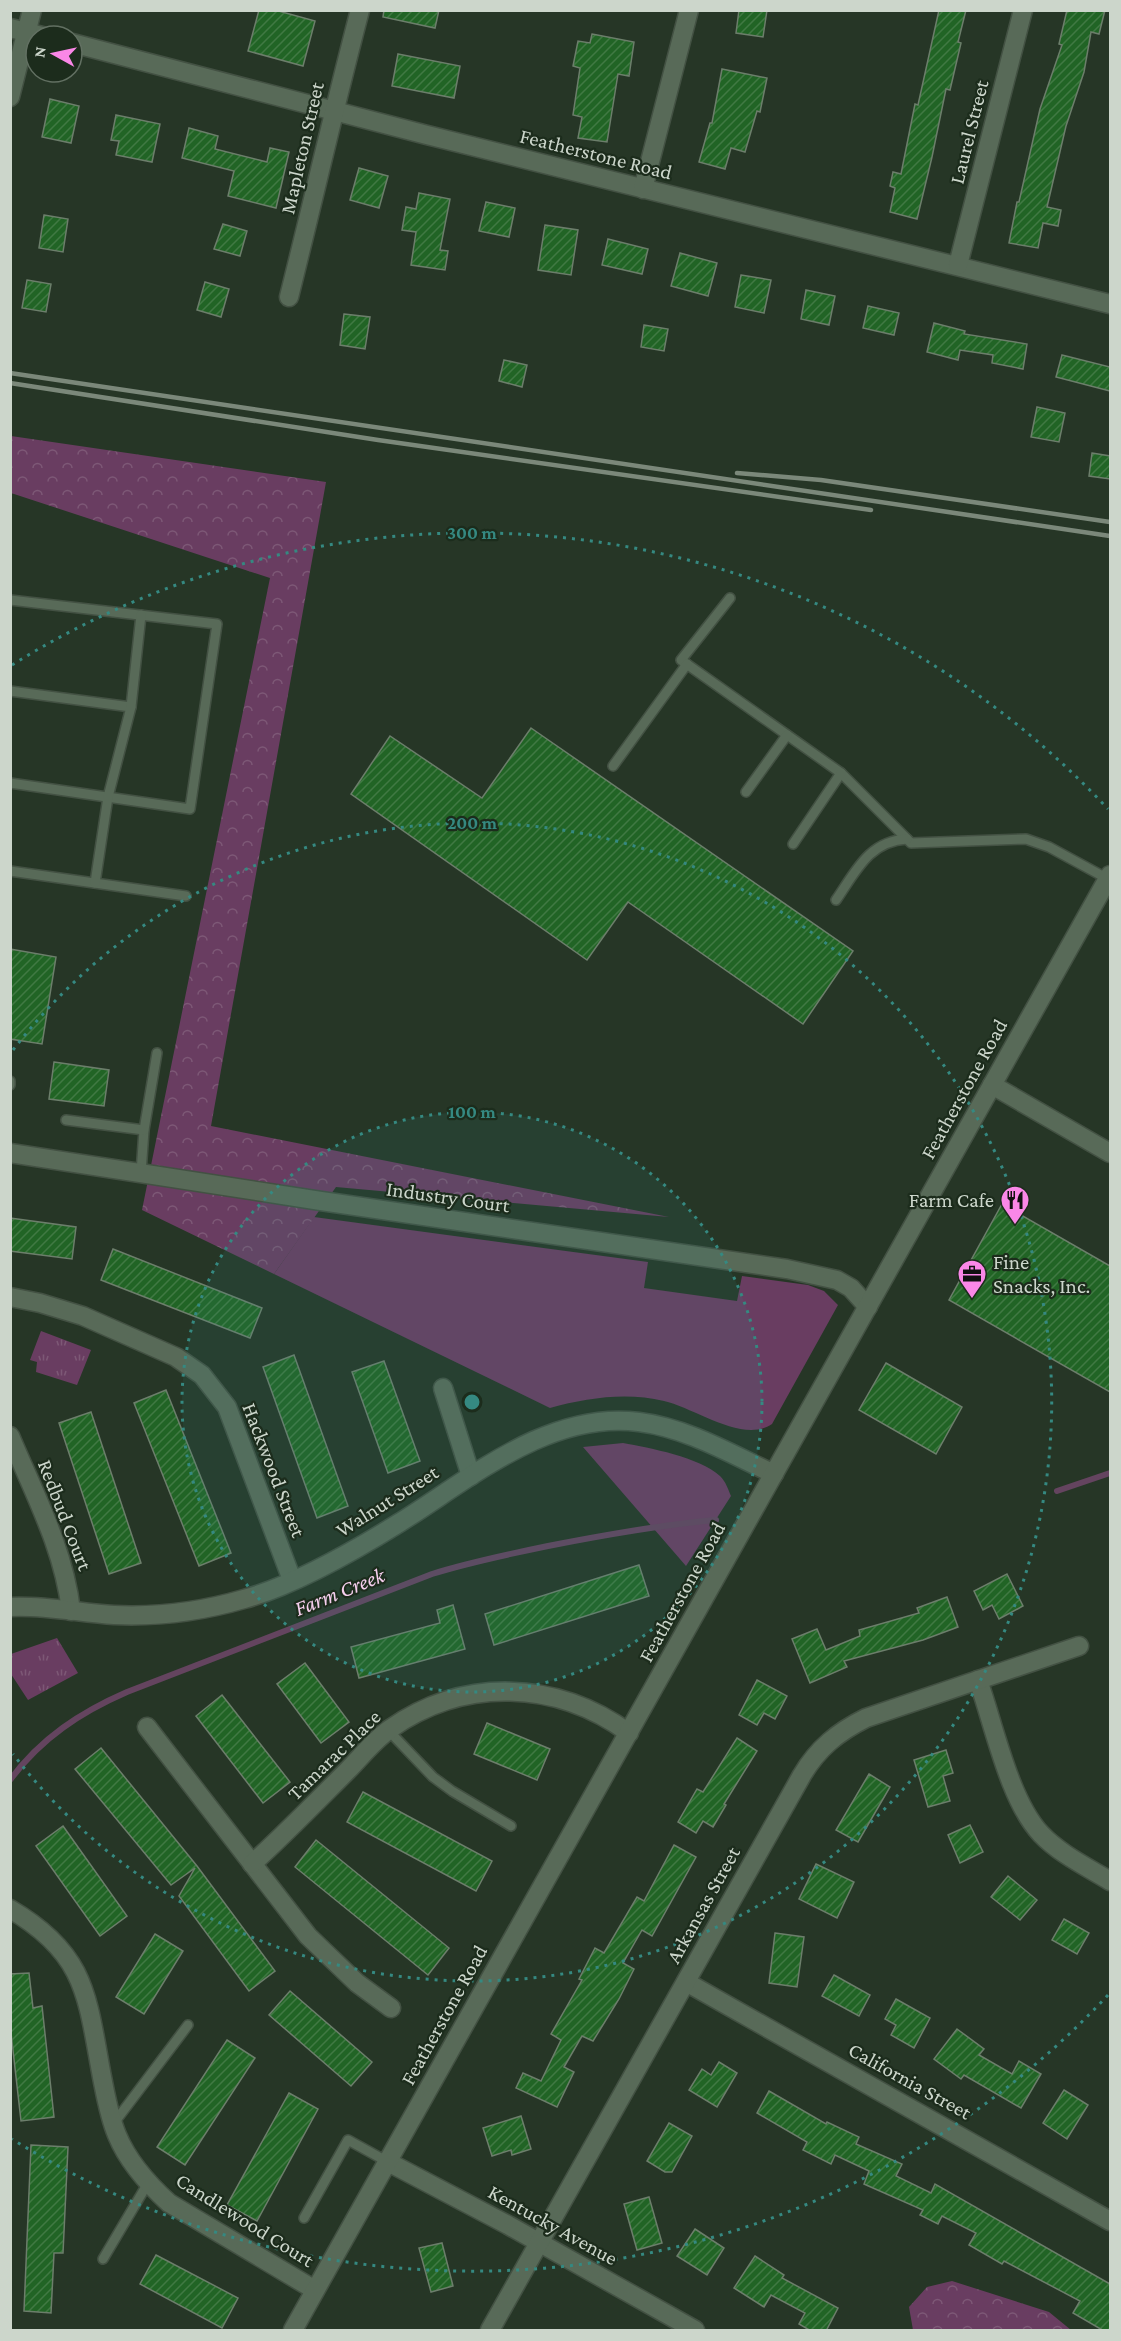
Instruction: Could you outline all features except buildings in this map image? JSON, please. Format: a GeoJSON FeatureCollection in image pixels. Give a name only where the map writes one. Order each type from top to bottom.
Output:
{"type":"FeatureCollection","features":[{"type":"Feature","properties":{"kind":"street","name":"Mapleton Street"},"geometry":{"type":"LineString","coordinates":[[289,297],[360,10]]}},
{"type":"Feature","properties":{"kind":"street"},"geometry":{"type":"LineString","coordinates":[[643,189],[689,10]]}},
{"type":"Feature","properties":{"kind":"street","name":"Laurel Street"},"geometry":{"type":"LineString","coordinates":[[958,265],[1023,10]]}},
{"type":"Feature","properties":{"kind":"street"},"geometry":{"type":"LineString","coordinates":[[10,97],[24,40]]}},
{"type":"Feature","properties":{"kind":"street","name":"Featherstone Road"},"geometry":{"type":"LineString","coordinates":[[84,46],[643,189],[1110,304]]}},
{"type":"Feature","properties":{"kind":"street","name":"Featherstone Road"},"geometry":{"type":"LineString","coordinates":[[293,2331],[1109,877]]}},
{"type":"Feature","properties":{"kind":"street"},"geometry":{"type":"LineString","coordinates":[[992,1085],[1110,1153]]}},
{"type":"Feature","properties":{"kind":"street","name":"Industry Court"},"geometry":{"type":"LineString","coordinates":[[10,1153],[787,1269],[837,1280],[852,1288],[868,1307]]}},
{"type":"Feature","properties":{"kind":"street","name":"Hackwood Street"},"geometry":{"type":"LineString","coordinates":[[10,1297],[83,1316],[176,1357],[202,1375],[227,1407],[292,1580]]}},
{"type":"Feature","properties":{"kind":"street"},"geometry":{"type":"LineString","coordinates":[[443,1388],[471,1476]]}},
{"type":"Feature","properties":{"kind":"street","name":"Walnut Street"},"geometry":{"type":"LineString","coordinates":[[10,1607],[29,1606],[126,1615],[159,1614],[203,1609],[246,1599],[292,1580],[352,1550],[390,1529],[471,1476],[540,1437],[568,1428],[612,1421],[654,1424],[682,1432],[774,1474]]}},
{"type":"Feature","properties":{"kind":"street","name":"Redbud Court"},"geometry":{"type":"LineString","coordinates":[[10,1436],[60,1553],[68,1581],[71,1611]]}},
{"type":"Feature","properties":{"kind":"street","name":"Arkansas Street"},"geometry":{"type":"LineString","coordinates":[[490,2331],[802,1775],[822,1747],[843,1731],[866,1718],[1080,1646]]}},
{"type":"Feature","properties":{"kind":"street"},"geometry":{"type":"LineString","coordinates":[[978,1680],[1015,1790],[1026,1814],[1043,1836],[1054,1845],[1110,1881]]}},
{"type":"Feature","properties":{"kind":"street","name":"Tamarac Place"},"geometry":{"type":"LineString","coordinates":[[252,1864],[388,1730],[429,1707],[461,1696],[489,1691],[520,1691],[580,1704],[609,1718],[628,1733]]}},
{"type":"Feature","properties":{"kind":"street"},"geometry":{"type":"LineString","coordinates":[[147,1727],[308,1936],[357,1983],[392,2008]]}},
{"type":"Feature","properties":{"kind":"street","name":"Candlewood Court"},"geometry":{"type":"LineString","coordinates":[[10,1909],[43,1929],[72,1962],[82,1984],[113,2124],[135,2167],[169,2203],[315,2290]]}},
{"type":"Feature","properties":{"kind":"street","name":"California Street"},"geometry":{"type":"LineString","coordinates":[[686,1982],[1110,2221]]}},
{"type":"Feature","properties":{"kind":"street","name":"Kentucky Avenue"},"geometry":{"type":"LineString","coordinates":[[388,2162],[540,2243],[694,2331]]}},
{"type":"Feature","properties":{"kind":"lane"},"geometry":{"type":"LineString","coordinates":[[730,598],[681,660],[841,773],[911,843],[1026,839],[1049,847],[1109,877]]}},
{"type":"Feature","properties":{"kind":"lane"},"geometry":{"type":"LineString","coordinates":[[10,600],[217,624],[190,809],[10,783]]}},
{"type":"Feature","properties":{"kind":"lane"},"geometry":{"type":"LineString","coordinates":[[95,883],[108,797],[131,707],[141,615]]}},
{"type":"Feature","properties":{"kind":"lane"},"geometry":{"type":"LineString","coordinates":[[614,766],[687,664]]}},
{"type":"Feature","properties":{"kind":"lane"},"geometry":{"type":"LineString","coordinates":[[10,691],[131,707]]}},
{"type":"Feature","properties":{"kind":"lane"},"geometry":{"type":"LineString","coordinates":[[746,792],[787,735]]}},
{"type":"Feature","properties":{"kind":"lane"},"geometry":{"type":"LineString","coordinates":[[793,844],[841,773]]}},
{"type":"Feature","properties":{"kind":"lane"},"geometry":{"type":"LineString","coordinates":[[836,900],[870,852],[891,840],[908,839]]}},
{"type":"Feature","properties":{"kind":"lane"},"geometry":{"type":"LineString","coordinates":[[10,872],[186,896]]}},
{"type":"Feature","properties":{"kind":"lane"},"geometry":{"type":"LineString","coordinates":[[141,1173],[144,1130],[157,1053]]}},
{"type":"Feature","properties":{"kind":"lane"},"geometry":{"type":"LineString","coordinates":[[66,1120],[144,1130]]}},
{"type":"Feature","properties":{"kind":"lane"},"geometry":{"type":"LineString","coordinates":[[388,1730],[433,1777],[511,1826]]}},
{"type":"Feature","properties":{"kind":"lane"},"geometry":{"type":"LineString","coordinates":[[113,2124],[188,2025]]}},
{"type":"Feature","properties":{"kind":"lane"},"geometry":{"type":"LineString","coordinates":[[304,2218],[348,2140],[388,2162]]}},
{"type":"Feature","properties":{"kind":"lane"},"geometry":{"type":"LineString","coordinates":[[103,2259],[148,2183]]}},
{"type":"Feature","properties":{"kind":"green space"},"geometry":{"type":"Polygon","coordinates":[[[11,436],[326,482],[211,1126],[669,1217],[336,1187],[274,1274],[142,1210],[270,578],[11,493],[11,436]]]}},
{"type":"Feature","properties":{"kind":"green space"},"geometry":{"type":"Polygon","coordinates":[[[314,1217],[648,1262],[644,1288],[737,1301],[742,1276],[808,1285],[824,1291],[838,1305],[772,1424],[760,1429],[747,1430],[733,1427],[676,1405],[650,1398],[607,1397],[550,1408],[274,1274],[314,1217]]]}},
{"type":"Feature","properties":{"kind":"green space"},"geometry":{"type":"Polygon","coordinates":[[[41,1331],[91,1350],[77,1385],[36,1372],[37,1362],[30,1360],[41,1331]]]}},
{"type":"Feature","properties":{"kind":"green space"},"geometry":{"type":"Polygon","coordinates":[[[623,1443],[674,1454],[700,1464],[720,1476],[727,1486],[731,1496],[686,1566],[583,1447],[623,1443]]]}},
{"type":"Feature","properties":{"kind":"green space"},"geometry":{"type":"Polygon","coordinates":[[[57,1638],[78,1673],[28,1700],[11,1674],[11,1654],[57,1638]]]}},
{"type":"Feature","properties":{"kind":"green space"},"geometry":{"type":"Polygon","coordinates":[[[952,2281],[1049,2312],[1071,2330],[913,2330],[909,2307],[927,2287],[952,2281]]]}},
{"type":"Feature","properties":{"kind":"waterway","name":"Farm Creek"},"geometry":{"type":"LineString","coordinates":[[1057,1491],[1110,1473]]}},
{"type":"Feature","properties":{"kind":"waterway","name":"Farm Creek"},"geometry":{"type":"LineString","coordinates":[[10,1780],[35,1751],[49,1739],[78,1718],[110,1700],[432,1574],[490,1558],[611,1534],[716,1520]]}},
{"type":"Feature","properties":{"kind":"railway"},"geometry":{"type":"LineString","coordinates":[[10,373],[1110,536]]}},
{"type":"Feature","properties":{"kind":"railway"},"geometry":{"type":"LineString","coordinates":[[10,383],[378,440],[871,510]]}},
{"type":"Feature","properties":{"kind":"railway"},"geometry":{"type":"LineString","coordinates":[[737,473],[821,480],[1110,522]]}},
{"type":"Feature","properties":{"kind":"place","name":"Farm Cafe"},"geometry":{"type":"Point","coordinates":[1015,1226]}},
{"type":"Feature","properties":{"kind":"place","name":"Fine Snacks, Inc."},"geometry":{"type":"Point","coordinates":[972,1300]}}]}
